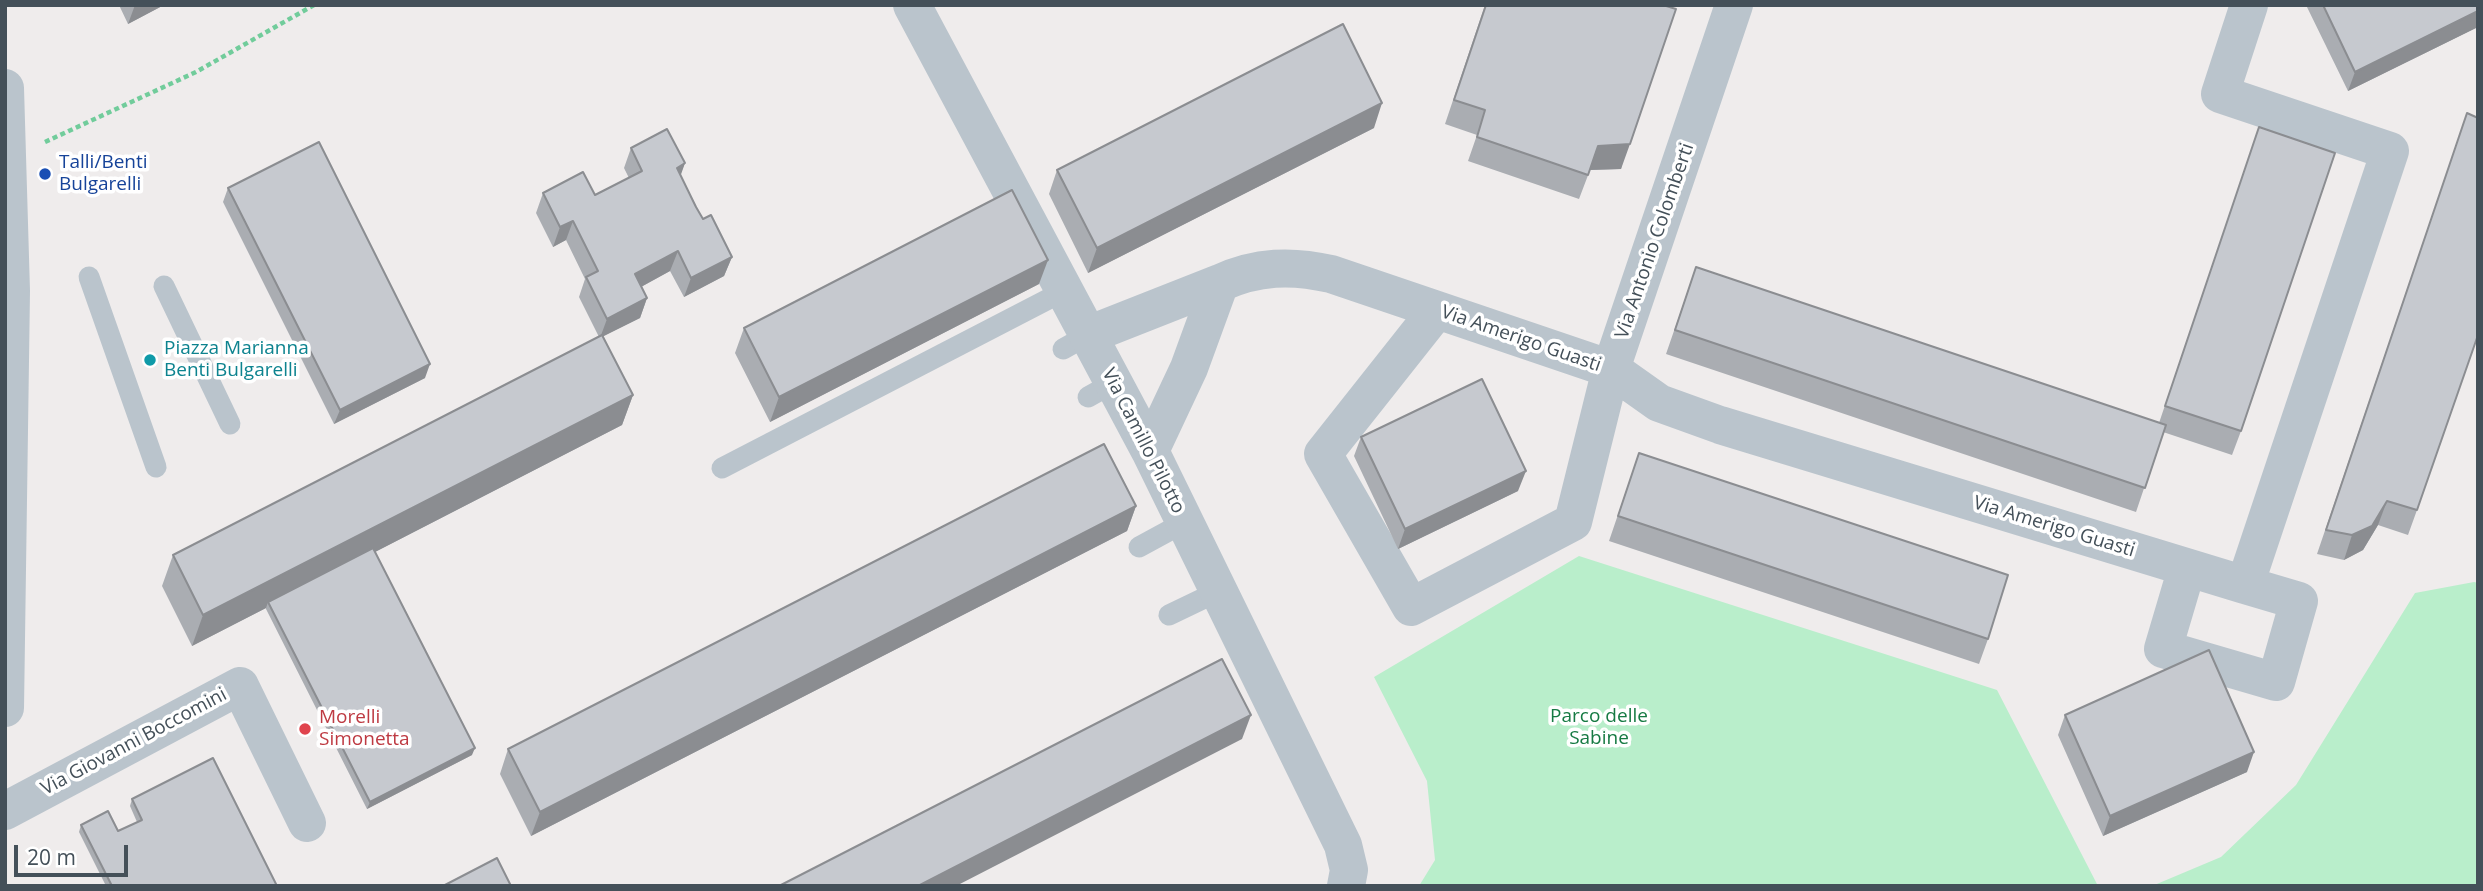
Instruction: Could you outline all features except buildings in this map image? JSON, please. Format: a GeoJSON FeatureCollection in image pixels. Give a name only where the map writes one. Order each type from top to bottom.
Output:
{"type":"FeatureCollection","features":[{"type":"Feature","properties":{"kind":"street","name":"Via Camillo Pilotto"},"geometry":{"type":"LineString","coordinates":[[912,5],[1064,291],[1076,342],[1100,390],[1150,451],[1219,591],[1343,845],[1349,870],[1346,886]]}},
{"type":"Feature","properties":{"kind":"street","name":"Via Antonio Colomberti"},"geometry":{"type":"LineString","coordinates":[[1437,310],[1323,454],[1411,607],[1573,522],[1611,369],[1734,5]]}},
{"type":"Feature","properties":{"kind":"street"},"geometry":{"type":"LineString","coordinates":[[2245,585],[2390,151],[2220,94],[2249,5]]}},
{"type":"Feature","properties":{"kind":"street"},"geometry":{"type":"LineString","coordinates":[[5,88],[9,159],[10,419],[5,708]]}},
{"type":"Feature","properties":{"kind":"street","name":"Via Amerigo Guasti"},"geometry":{"type":"LineString","coordinates":[[1076,342],[1261,269],[1304,269],[1331,274],[1611,369],[1659,402],[1720,425],[2300,601],[2276,682],[2163,649],[2188,568]]}},
{"type":"Feature","properties":{"kind":"street"},"geometry":{"type":"LineString","coordinates":[[1150,451],[1189,368],[1220,283]]}},
{"type":"Feature","properties":{"kind":"street","name":"Via Giovanni Boccomini"},"geometry":{"type":"LineString","coordinates":[[5,811],[240,686],[307,823]]}},
{"type":"Feature","properties":{"kind":"lane"},"geometry":{"type":"LineString","coordinates":[[89,277],[156,467]]}},
{"type":"Feature","properties":{"kind":"lane"},"geometry":{"type":"LineString","coordinates":[[164,286],[230,424]]}},
{"type":"Feature","properties":{"kind":"lane"},"geometry":{"type":"LineString","coordinates":[[722,468],[1064,291]]}},
{"type":"Feature","properties":{"kind":"lane"},"geometry":{"type":"LineString","coordinates":[[1139,547],[1185,523]]}},
{"type":"Feature","properties":{"kind":"lane"},"geometry":{"type":"LineString","coordinates":[[1169,615],[1219,591]]}},
{"type":"Feature","properties":{"kind":"path"},"geometry":{"type":"LineString","coordinates":[[9,159],[196,72],[314,5]]}},
{"type":"Feature","properties":{"kind":"green space","name":"Parco delle Sabine"},"geometry":{"type":"Polygon","coordinates":[[[1579,556],[1997,690],[2098,886],[1419,886],[1435,860],[1427,781],[1374,677],[1579,556]]]}},
{"type":"Feature","properties":{"kind":"green space"},"geometry":{"type":"Polygon","coordinates":[[[2478,583],[2478,886],[2152,886],[2221,857],[2296,785],[2415,593],[2478,583]]]}},
{"type":"Feature","properties":{"kind":"place","name":"Talli/Benti Bulgarelli"},"geometry":{"type":"Point","coordinates":[45,174]}},
{"type":"Feature","properties":{"kind":"place","name":"Piazza Marianna Benti Bulgarelli"},"geometry":{"type":"Point","coordinates":[150,360]}},
{"type":"Feature","properties":{"kind":"place","name":"Morelli Simonetta"},"geometry":{"type":"Point","coordinates":[305,729]}}]}
